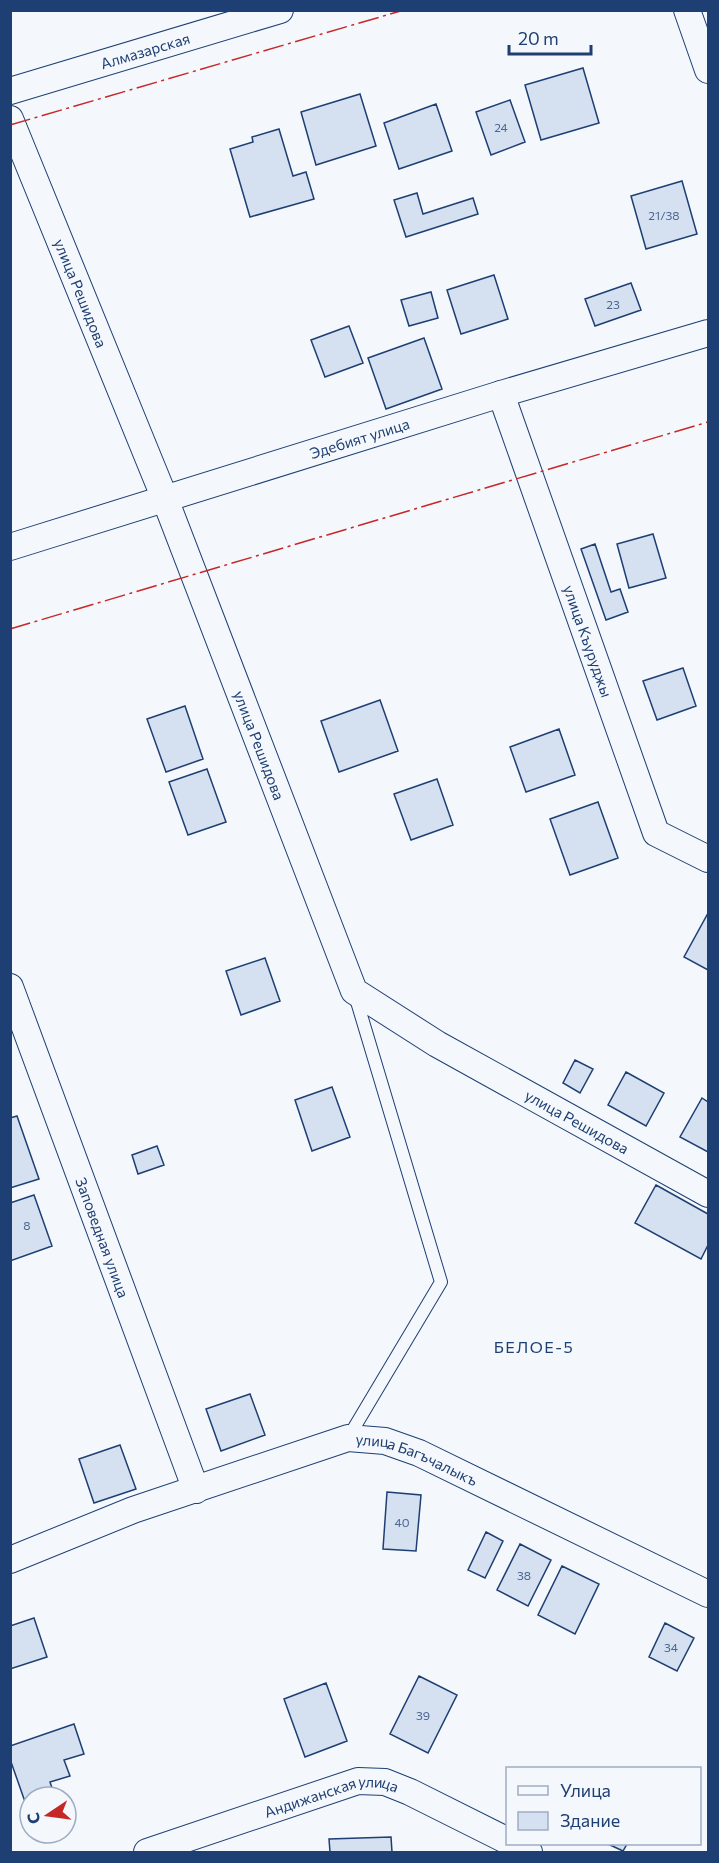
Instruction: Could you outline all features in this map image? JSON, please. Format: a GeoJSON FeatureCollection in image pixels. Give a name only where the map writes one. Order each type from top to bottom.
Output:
{"type":"FeatureCollection","features":[{"type":"Feature","properties":{"kind":"street","name":"Алмазарская"},"geometry":{"type":"LineString","coordinates":[[10,91],[280,10]]}},
{"type":"Feature","properties":{"kind":"street"},"geometry":{"type":"LineString","coordinates":[[687,10],[708,70]]}},
{"type":"Feature","properties":{"kind":"street","name":"улица Решидова"},"geometry":{"type":"LineString","coordinates":[[10,119],[165,499],[354,991],[437,1044],[708,1194]]}},
{"type":"Feature","properties":{"kind":"street","name":"Эдебият улица"},"geometry":{"type":"LineString","coordinates":[[10,547],[501,394],[708,333]]}},
{"type":"Feature","properties":{"kind":"street","name":"улица Къуруджы"},"geometry":{"type":"LineString","coordinates":[[501,394],[656,832],[708,859]]}},
{"type":"Feature","properties":{"kind":"street","name":"Заповедная улица"},"geometry":{"type":"LineString","coordinates":[[10,987],[196,1490]]}},
{"type":"Feature","properties":{"kind":"street","name":"улица Багъчалыкъ"},"geometry":{"type":"LineString","coordinates":[[10,1560],[133,1510],[348,1438],[385,1442],[419,1453],[708,1594]]}},
{"type":"Feature","properties":{"kind":"street","name":"Андижанская улица"},"geometry":{"type":"LineString","coordinates":[[147,1852],[358,1780],[385,1782],[402,1788],[506,1840]]}},
{"type":"Feature","properties":{"kind":"street"},"geometry":{"type":"LineString","coordinates":[[514,1845],[530,1852]]}},
{"type":"Feature","properties":{"kind":"lane"},"geometry":{"type":"LineString","coordinates":[[348,1438],[441,1282],[354,991]]}},
{"type":"Feature","properties":{"kind":"building"},"geometry":{"type":"Polygon","coordinates":[[[583,68],[599,123],[541,140],[525,85],[583,68]]]}},
{"type":"Feature","properties":{"kind":"building"},"geometry":{"type":"Polygon","coordinates":[[[360,94],[376,146],[316,165],[301,112],[360,94]]]}},
{"type":"Feature","properties":{"kind":"building"},"geometry":{"type":"Polygon","coordinates":[[[510,100],[525,142],[491,155],[476,112],[510,100]]]}},
{"type":"Feature","properties":{"kind":"building"},"geometry":{"type":"Polygon","coordinates":[[[436,104],[452,151],[399,169],[384,123],[436,104]]]}},
{"type":"Feature","properties":{"kind":"building"},"geometry":{"type":"Polygon","coordinates":[[[279,129],[293,176],[306,172],[314,199],[250,217],[230,149],[253,142],[252,137],[279,129]]]}},
{"type":"Feature","properties":{"kind":"building"},"geometry":{"type":"Polygon","coordinates":[[[682,181],[697,234],[646,249],[631,196],[682,181]]]}},
{"type":"Feature","properties":{"kind":"building"},"geometry":{"type":"Polygon","coordinates":[[[417,193],[423,214],[473,198],[478,214],[406,237],[394,200],[417,193]]]}},
{"type":"Feature","properties":{"kind":"building"},"geometry":{"type":"Polygon","coordinates":[[[494,275],[508,319],[461,334],[447,290],[494,275]]]}},
{"type":"Feature","properties":{"kind":"building"},"geometry":{"type":"Polygon","coordinates":[[[631,283],[641,310],[595,326],[585,299],[631,283]]]}},
{"type":"Feature","properties":{"kind":"building"},"geometry":{"type":"Polygon","coordinates":[[[431,292],[438,318],[409,326],[401,300],[431,292]]]}},
{"type":"Feature","properties":{"kind":"building"},"geometry":{"type":"Polygon","coordinates":[[[349,326],[363,363],[325,377],[311,340],[349,326]]]}},
{"type":"Feature","properties":{"kind":"building"},"geometry":{"type":"Polygon","coordinates":[[[424,338],[442,389],[386,409],[368,358],[424,338]]]}},
{"type":"Feature","properties":{"kind":"building"},"geometry":{"type":"Polygon","coordinates":[[[653,534],[666,578],[629,588],[617,544],[653,534]]]}},
{"type":"Feature","properties":{"kind":"building"},"geometry":{"type":"Polygon","coordinates":[[[595,544],[611,592],[620,589],[628,612],[606,620],[581,549],[595,544]]]}},
{"type":"Feature","properties":{"kind":"building"},"geometry":{"type":"Polygon","coordinates":[[[683,668],[696,706],[657,720],[643,681],[683,668]]]}},
{"type":"Feature","properties":{"kind":"building"},"geometry":{"type":"Polygon","coordinates":[[[380,700],[398,751],[339,772],[321,721],[380,700]]]}},
{"type":"Feature","properties":{"kind":"building"},"geometry":{"type":"Polygon","coordinates":[[[185,706],[203,759],[166,772],[147,719],[185,706]]]}},
{"type":"Feature","properties":{"kind":"building"},"geometry":{"type":"Polygon","coordinates":[[[559,729],[575,775],[526,792],[510,747],[559,729]]]}},
{"type":"Feature","properties":{"kind":"building"},"geometry":{"type":"Polygon","coordinates":[[[207,769],[226,822],[188,835],[169,782],[207,769]]]}},
{"type":"Feature","properties":{"kind":"building"},"geometry":{"type":"Polygon","coordinates":[[[437,779],[453,825],[411,840],[394,794],[437,779]]]}},
{"type":"Feature","properties":{"kind":"building"},"geometry":{"type":"Polygon","coordinates":[[[598,802],[618,858],[570,875],[550,819],[598,802]]]}},
{"type":"Feature","properties":{"kind":"building"},"geometry":{"type":"Polygon","coordinates":[[[708,916],[708,970],[684,957],[708,916]]]}},
{"type":"Feature","properties":{"kind":"building"},"geometry":{"type":"Polygon","coordinates":[[[265,958],[280,1001],[241,1015],[226,971],[265,958]]]}},
{"type":"Feature","properties":{"kind":"building"},"geometry":{"type":"Polygon","coordinates":[[[575,1060],[593,1069],[580,1093],[563,1083],[575,1060]]]}},
{"type":"Feature","properties":{"kind":"building"},"geometry":{"type":"Polygon","coordinates":[[[626,1072],[664,1093],[646,1126],[608,1105],[626,1072]]]}},
{"type":"Feature","properties":{"kind":"building"},"geometry":{"type":"Polygon","coordinates":[[[332,1087],[350,1137],[312,1151],[295,1100],[332,1087]]]}},
{"type":"Feature","properties":{"kind":"building"},"geometry":{"type":"Polygon","coordinates":[[[702,1098],[708,1102],[708,1152],[680,1137],[702,1098]]]}},
{"type":"Feature","properties":{"kind":"building"},"geometry":{"type":"Polygon","coordinates":[[[17,1116],[39,1179],[10,1188],[10,1118],[17,1116]]]}},
{"type":"Feature","properties":{"kind":"building"},"geometry":{"type":"Polygon","coordinates":[[[157,1146],[164,1165],[138,1174],[132,1155],[157,1146]]]}},
{"type":"Feature","properties":{"kind":"building"},"geometry":{"type":"Polygon","coordinates":[[[656,1185],[708,1214],[708,1245],[701,1259],[635,1223],[656,1185]]]}},
{"type":"Feature","properties":{"kind":"building"},"geometry":{"type":"Polygon","coordinates":[[[34,1195],[52,1246],[10,1261],[10,1203],[34,1195]]]}},
{"type":"Feature","properties":{"kind":"building"},"geometry":{"type":"Polygon","coordinates":[[[250,1394],[265,1435],[221,1451],[206,1409],[250,1394]]]}},
{"type":"Feature","properties":{"kind":"building"},"geometry":{"type":"Polygon","coordinates":[[[120,1445],[136,1489],[94,1503],[79,1459],[120,1445]]]}},
{"type":"Feature","properties":{"kind":"building"},"geometry":{"type":"Polygon","coordinates":[[[387,1492],[421,1495],[416,1551],[383,1549],[387,1492]]]}},
{"type":"Feature","properties":{"kind":"building"},"geometry":{"type":"Polygon","coordinates":[[[486,1532],[503,1541],[485,1578],[468,1570],[486,1532]]]}},
{"type":"Feature","properties":{"kind":"building"},"geometry":{"type":"Polygon","coordinates":[[[520,1544],[551,1560],[528,1606],[497,1590],[520,1544]]]}},
{"type":"Feature","properties":{"kind":"building"},"geometry":{"type":"Polygon","coordinates":[[[562,1566],[599,1584],[575,1634],[538,1615],[562,1566]]]}},
{"type":"Feature","properties":{"kind":"building"},"geometry":{"type":"Polygon","coordinates":[[[34,1618],[47,1657],[10,1669],[10,1626],[34,1618]]]}},
{"type":"Feature","properties":{"kind":"building"},"geometry":{"type":"Polygon","coordinates":[[[665,1623],[694,1638],[677,1671],[649,1657],[665,1623]]]}},
{"type":"Feature","properties":{"kind":"building"},"geometry":{"type":"Polygon","coordinates":[[[419,1676],[457,1695],[428,1753],[390,1734],[419,1676]]]}},
{"type":"Feature","properties":{"kind":"building"},"geometry":{"type":"Polygon","coordinates":[[[326,1683],[347,1741],[305,1757],[284,1699],[326,1683]]]}},
{"type":"Feature","properties":{"kind":"building"},"geometry":{"type":"Polygon","coordinates":[[[74,1724],[84,1754],[64,1760],[70,1776],[50,1782],[51,1785],[19,1785],[10,1759],[10,1746],[74,1724]]]}},
{"type":"Feature","properties":{"kind":"building"},"geometry":{"type":"Polygon","coordinates":[[[391,1837],[392,1852],[330,1852],[329,1839],[391,1837]]]}},
{"type":"Feature","properties":{"kind":"building"},"geometry":{"type":"Polygon","coordinates":[[[610,1845],[626,1845],[623,1851],[610,1845]]]}},
{"type":"Feature","properties":{"kind":"power"},"geometry":{"type":"LineString","coordinates":[[10,125],[404,10]]}},
{"type":"Feature","properties":{"kind":"power"},"geometry":{"type":"LineString","coordinates":[[10,629],[708,422]]}},
{"type":"Feature","properties":{"kind":"district","name":"БЕЛОЕ-5"},"geometry":{"type":"Point","coordinates":[534,1346]}}]}
